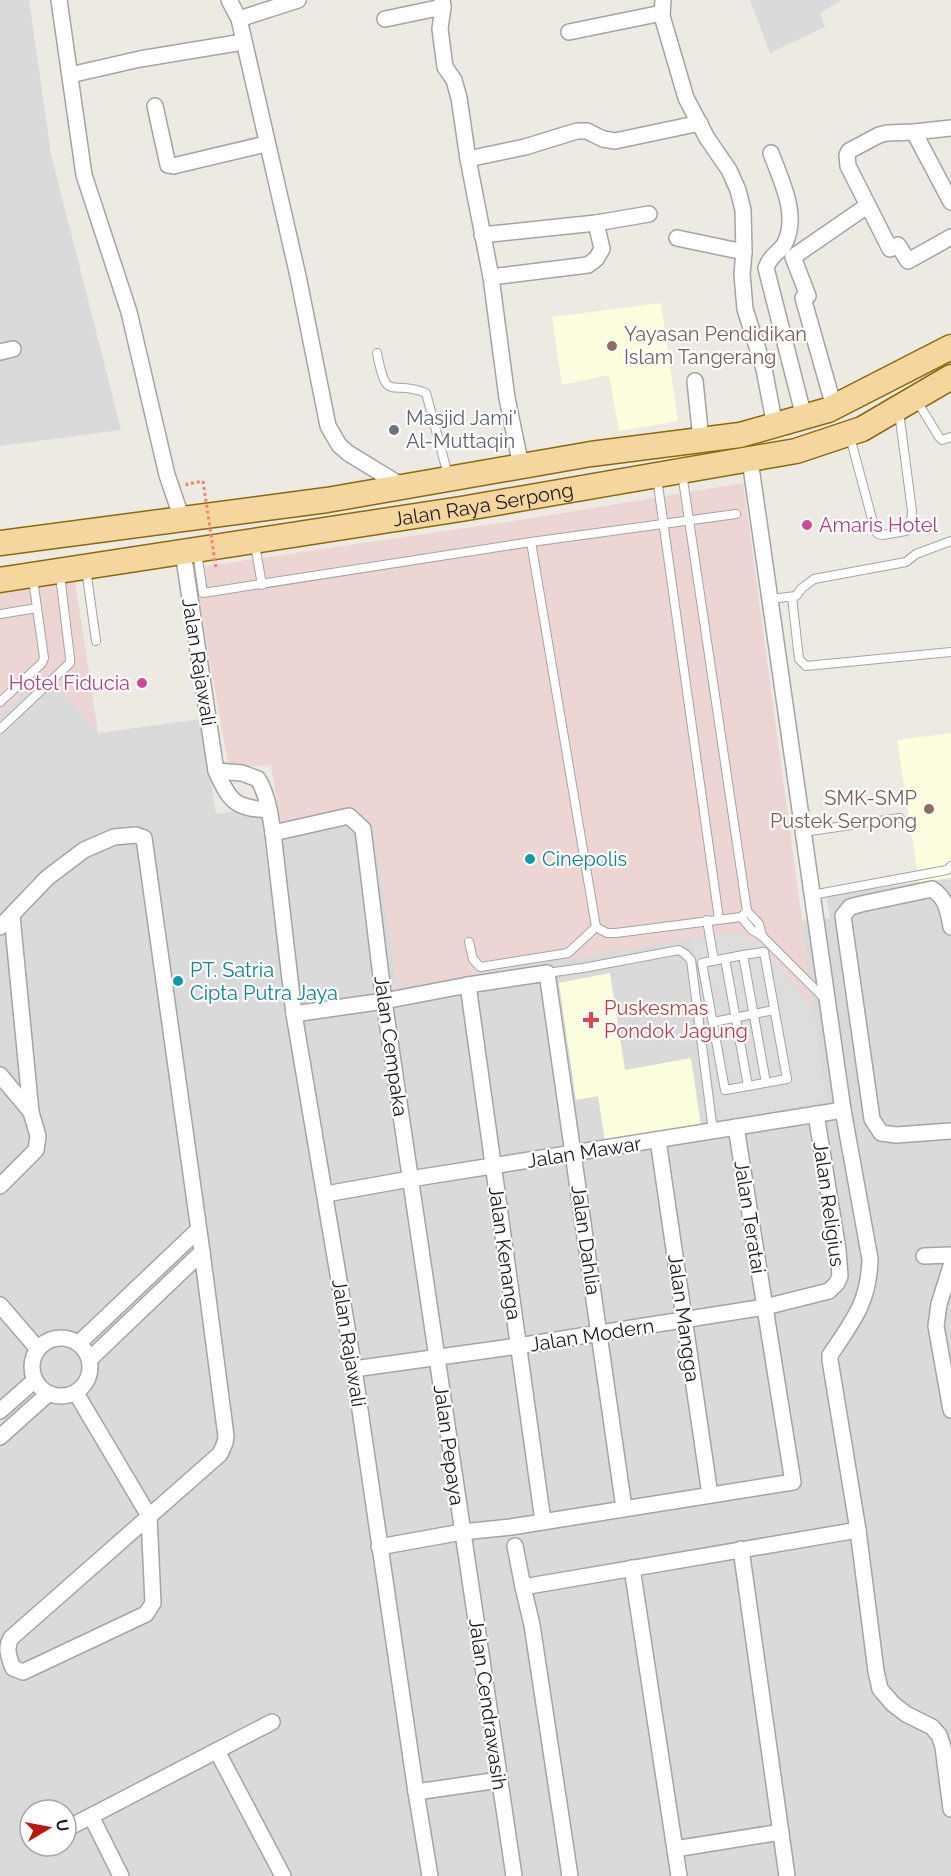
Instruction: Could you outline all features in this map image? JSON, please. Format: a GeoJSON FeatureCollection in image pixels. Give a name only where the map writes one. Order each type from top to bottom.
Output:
{"type":"FeatureCollection","features":[{"type":"Feature","properties":{"kind":"main road","name":"Jalan Raya Serpong"},"geometry":{"type":"LineString","coordinates":[[0,543],[327,500],[625,449],[740,435],[834,407],[951,347]]}},
{"type":"Feature","properties":{"kind":"main road","name":"Jalan Raya Serpong"},"geometry":{"type":"LineString","coordinates":[[0,580],[461,509],[796,451],[862,429],[951,377]]}},
{"type":"Feature","properties":{"kind":"main road"},"geometry":{"type":"LineString","coordinates":[[625,449],[629,480]]}},
{"type":"Feature","properties":{"kind":"street"},"geometry":{"type":"LineString","coordinates":[[60,0],[84,175],[129,312],[168,475],[182,519]]}},
{"type":"Feature","properties":{"kind":"street"},"geometry":{"type":"LineString","coordinates":[[229,0],[238,19],[298,276],[328,426],[339,445],[348,453],[402,486]]}},
{"type":"Feature","properties":{"kind":"street"},"geometry":{"type":"LineString","coordinates":[[238,19],[298,0]]}},
{"type":"Feature","properties":{"kind":"street"},"geometry":{"type":"LineString","coordinates":[[385,19],[443,4],[440,29],[445,67],[454,80],[459,98],[468,159],[491,277],[507,398],[521,466]]}},
{"type":"Feature","properties":{"kind":"street"},"geometry":{"type":"LineString","coordinates":[[569,32],[662,7],[687,98],[729,170],[738,190],[743,210],[742,274],[745,309],[764,369],[775,426]]}},
{"type":"Feature","properties":{"kind":"street"},"geometry":{"type":"LineString","coordinates":[[70,75],[140,59],[243,42]]}},
{"type":"Feature","properties":{"kind":"street"},"geometry":{"type":"LineString","coordinates":[[155,106],[168,165],[172,166],[266,144]]}},
{"type":"Feature","properties":{"kind":"street"},"geometry":{"type":"LineString","coordinates":[[468,159],[533,145],[578,131],[587,131],[603,139],[615,141],[700,123]]}},
{"type":"Feature","properties":{"kind":"street"},"geometry":{"type":"LineString","coordinates":[[951,128],[887,133],[849,151],[847,155],[848,166],[890,249],[898,245],[908,261],[951,237]]}},
{"type":"Feature","properties":{"kind":"street"},"geometry":{"type":"LineString","coordinates":[[914,132],[951,202]]}},
{"type":"Feature","properties":{"kind":"street"},"geometry":{"type":"LineString","coordinates":[[771,153],[789,206],[791,224],[783,246],[773,254],[766,268],[804,417]]}},
{"type":"Feature","properties":{"kind":"street"},"geometry":{"type":"LineString","coordinates":[[834,407],[803,298],[808,296],[793,257],[867,206]]}},
{"type":"Feature","properties":{"kind":"street"},"geometry":{"type":"LineString","coordinates":[[482,235],[596,223],[649,214]]}},
{"type":"Feature","properties":{"kind":"street"},"geometry":{"type":"LineString","coordinates":[[491,277],[588,265],[596,260],[602,249],[596,223]]}},
{"type":"Feature","properties":{"kind":"street"},"geometry":{"type":"LineString","coordinates":[[677,238],[744,252]]}},
{"type":"Feature","properties":{"kind":"street"},"geometry":{"type":"LineString","coordinates":[[695,381],[701,440]]}},
{"type":"Feature","properties":{"kind":"street"},"geometry":{"type":"LineString","coordinates":[[750,460],[843,1110],[870,1260],[870,1278],[860,1312],[831,1355],[830,1360],[858,1530],[876,1671],[880,1689],[893,1704],[906,1714],[932,1727],[939,1735],[943,1748],[951,1809]]}},
{"type":"Feature","properties":{"kind":"street","name":"Jalan Rajawali"},"geometry":{"type":"LineString","coordinates":[[190,551],[216,771],[225,792],[236,802],[248,809],[269,810]]}},
{"type":"Feature","properties":{"kind":"street","name":"Jalan Rajawali"},"geometry":{"type":"LineString","coordinates":[[216,771],[242,773],[258,778],[265,791],[269,810],[294,1014],[354,1369],[430,1876]]}},
{"type":"Feature","properties":{"kind":"street","name":"Jalan Cempaka"},"geometry":{"type":"LineString","coordinates":[[273,833],[349,816],[363,829],[384,1001],[436,1358]]}},
{"type":"Feature","properties":{"kind":"street"},"geometry":{"type":"LineString","coordinates":[[0,927],[47,878],[84,850],[114,837],[136,835],[144,838],[202,1252],[225,1443],[220,1454],[149,1516],[11,1638],[8,1652],[13,1668],[23,1672],[146,1614],[153,1603],[149,1516],[76,1393]]}},
{"type":"Feature","properties":{"kind":"street"},"geometry":{"type":"LineString","coordinates":[[951,927],[948,907],[940,894],[932,889],[861,904],[850,908],[843,916],[872,1119],[881,1133],[896,1135],[951,1131]]}},
{"type":"Feature","properties":{"kind":"street"},"geometry":{"type":"LineString","coordinates":[[0,1186],[36,1150],[38,1136],[31,1112],[12,916]]}},
{"type":"Feature","properties":{"kind":"street"},"geometry":{"type":"LineString","coordinates":[[294,1014],[547,973]]}},
{"type":"Feature","properties":{"kind":"street","name":"Jalan Dahlia"},"geometry":{"type":"LineString","coordinates":[[547,973],[624,1508]]}},
{"type":"Feature","properties":{"kind":"street","name":"Jalan Kenanga"},"geometry":{"type":"LineString","coordinates":[[468,985],[543,1521]]}},
{"type":"Feature","properties":{"kind":"street"},"geometry":{"type":"LineString","coordinates":[[0,1075],[31,1112]]}},
{"type":"Feature","properties":{"kind":"street","name":"Jalan Mawar"},"geometry":{"type":"LineString","coordinates":[[326,1194],[843,1110]]}},
{"type":"Feature","properties":{"kind":"street","name":"Jalan Religius"},"geometry":{"type":"LineString","coordinates":[[816,1114],[838,1250],[840,1276],[829,1291]]}},
{"type":"Feature","properties":{"kind":"street","name":"Jalan Teratai"},"geometry":{"type":"LineString","coordinates":[[710,1495],[793,1482],[736,1127]]}},
{"type":"Feature","properties":{"kind":"street","name":"Jalan Mangga"},"geometry":{"type":"LineString","coordinates":[[658,1140],[710,1495]]}},
{"type":"Feature","properties":{"kind":"street"},"geometry":{"type":"LineString","coordinates":[[79,1343],[198,1230]]}},
{"type":"Feature","properties":{"kind":"street"},"geometry":{"type":"LineString","coordinates":[[90,1359],[202,1252]]}},
{"type":"Feature","properties":{"kind":"street"},"geometry":{"type":"LineString","coordinates":[[924,1256],[951,1255]]}},
{"type":"Feature","properties":{"kind":"street"},"geometry":{"type":"LineString","coordinates":[[951,1266],[939,1304],[936,1326],[951,1410]]}},
{"type":"Feature","properties":{"kind":"street","name":"Jalan Modern"},"geometry":{"type":"LineString","coordinates":[[354,1369],[765,1307],[829,1291]]}},
{"type":"Feature","properties":{"kind":"street"},"geometry":{"type":"LineString","coordinates":[[0,1305],[38,1349]]}},
{"type":"Feature","properties":{"kind":"street"},"geometry":{"type":"LineString","coordinates":[[60,1338],[79,1343],[90,1359],[89,1379],[84,1387],[67,1397],[57,1397],[40,1388],[32,1371],[32,1361],[38,1349],[51,1340],[60,1338]]}},
{"type":"Feature","properties":{"kind":"street","name":"Jalan Pepaya"},"geometry":{"type":"LineString","coordinates":[[436,1358],[462,1532]]}},
{"type":"Feature","properties":{"kind":"street"},"geometry":{"type":"LineString","coordinates":[[0,1411],[35,1380]]}},
{"type":"Feature","properties":{"kind":"street"},"geometry":{"type":"LineString","coordinates":[[0,1437],[48,1394]]}},
{"type":"Feature","properties":{"kind":"street"},"geometry":{"type":"LineString","coordinates":[[379,1547],[462,1532],[511,1527],[710,1495]]}},
{"type":"Feature","properties":{"kind":"street"},"geometry":{"type":"LineString","coordinates":[[523,1587],[858,1530]]}},
{"type":"Feature","properties":{"kind":"street","name":"Jalan Cendrawasih"},"geometry":{"type":"LineString","coordinates":[[462,1532],[514,1876]]}},
{"type":"Feature","properties":{"kind":"street"},"geometry":{"type":"LineString","coordinates":[[514,1545],[532,1626],[570,1876]]}},
{"type":"Feature","properties":{"kind":"street"},"geometry":{"type":"LineString","coordinates":[[741,1550],[787,1876]]}},
{"type":"Feature","properties":{"kind":"street"},"geometry":{"type":"LineString","coordinates":[[632,1568],[679,1876]]}},
{"type":"Feature","properties":{"kind":"street"},"geometry":{"type":"LineString","coordinates":[[78,1823],[272,1722]]}},
{"type":"Feature","properties":{"kind":"street"},"geometry":{"type":"LineString","coordinates":[[217,1751],[283,1876]]}},
{"type":"Feature","properties":{"kind":"street"},"geometry":{"type":"LineString","coordinates":[[416,1792],[499,1780]]}},
{"type":"Feature","properties":{"kind":"street"},"geometry":{"type":"LineString","coordinates":[[91,1816],[121,1876]]}},
{"type":"Feature","properties":{"kind":"street"},"geometry":{"type":"LineString","coordinates":[[675,1849],[781,1832]]}},
{"type":"Feature","properties":{"kind":"lane"},"geometry":{"type":"LineString","coordinates":[[377,353],[381,376],[386,385],[390,388],[418,390],[426,393],[449,479]]}},
{"type":"Feature","properties":{"kind":"lane"},"geometry":{"type":"LineString","coordinates":[[849,434],[875,530],[882,535],[906,531],[911,525],[912,511],[907,403]]}},
{"type":"Feature","properties":{"kind":"lane"},"geometry":{"type":"LineString","coordinates":[[907,403],[942,440],[951,437]]}},
{"type":"Feature","properties":{"kind":"lane"},"geometry":{"type":"LineString","coordinates":[[682,472],[747,911],[759,924],[762,936]]}},
{"type":"Feature","properties":{"kind":"lane"},"geometry":{"type":"LineString","coordinates":[[657,476],[719,919]]}},
{"type":"Feature","properties":{"kind":"lane"},"geometry":{"type":"LineString","coordinates":[[190,551],[203,593],[531,542],[736,514]]}},
{"type":"Feature","properties":{"kind":"lane"},"geometry":{"type":"LineString","coordinates":[[255,541],[262,585]]}},
{"type":"Feature","properties":{"kind":"lane"},"geometry":{"type":"LineString","coordinates":[[770,599],[796,596],[810,581],[904,563],[916,554],[951,541]]}},
{"type":"Feature","properties":{"kind":"lane"},"geometry":{"type":"LineString","coordinates":[[531,542],[596,927]]}},
{"type":"Feature","properties":{"kind":"lane"},"geometry":{"type":"LineString","coordinates":[[86,568],[96,641]]}},
{"type":"Feature","properties":{"kind":"lane"},"geometry":{"type":"LineString","coordinates":[[0,729],[70,663],[59,571]]}},
{"type":"Feature","properties":{"kind":"lane"},"geometry":{"type":"LineString","coordinates":[[0,702],[42,663],[44,653],[32,575]]}},
{"type":"Feature","properties":{"kind":"lane"},"geometry":{"type":"LineString","coordinates":[[792,597],[799,659],[806,666],[951,652]]}},
{"type":"Feature","properties":{"kind":"lane"},"geometry":{"type":"LineString","coordinates":[[0,614],[37,608]]}},
{"type":"Feature","properties":{"kind":"lane"},"geometry":{"type":"LineString","coordinates":[[803,832],[900,818]]}},
{"type":"Feature","properties":{"kind":"lane"},"geometry":{"type":"LineString","coordinates":[[812,896],[947,870],[951,866]]}},
{"type":"Feature","properties":{"kind":"lane"},"geometry":{"type":"LineString","coordinates":[[596,927],[607,933],[616,933],[741,917],[747,911]]}},
{"type":"Feature","properties":{"kind":"lane"},"geometry":{"type":"LineString","coordinates":[[741,917],[828,1002]]}},
{"type":"Feature","properties":{"kind":"lane"},"geometry":{"type":"LineString","coordinates":[[707,920],[714,961]]}},
{"type":"Feature","properties":{"kind":"lane"},"geometry":{"type":"LineString","coordinates":[[470,942],[473,959],[480,968],[568,953],[596,927]]}},
{"type":"Feature","properties":{"kind":"lane"},"geometry":{"type":"LineString","coordinates":[[576,932],[577,935],[585,937]]}},
{"type":"Feature","properties":{"kind":"lane"},"geometry":{"type":"LineString","coordinates":[[547,973],[679,950],[685,954],[691,960],[713,1131]]}},
{"type":"Feature","properties":{"kind":"lane"},"geometry":{"type":"LineString","coordinates":[[764,952],[786,1079],[725,1090],[702,963],[714,961],[764,952]]}},
{"type":"Feature","properties":{"kind":"lane"},"geometry":{"type":"LineString","coordinates":[[743,955],[766,1083]]}},
{"type":"Feature","properties":{"kind":"lane"},"geometry":{"type":"LineString","coordinates":[[725,959],[748,1086]]}},
{"type":"Feature","properties":{"kind":"lane"},"geometry":{"type":"LineString","coordinates":[[713,1022],[774,1011]]}},
{"type":"Feature","properties":{"kind":"path"},"geometry":{"type":"LineString","coordinates":[[203,481],[216,568]]}},
{"type":"Feature","properties":{"kind":"shaded area"},"geometry":{"type":"Polygon","coordinates":[[[0,0],[29,0],[51,154],[121,430],[0,446],[0,0]]]}},
{"type":"Feature","properties":{"kind":"shaded area"},"geometry":{"type":"Polygon","coordinates":[[[750,0],[842,0],[820,13],[825,27],[770,53],[750,0]]]}},
{"type":"Feature","properties":{"kind":"shaded area","name":"Yayasan Pendidikan Islam Tangerang"},"geometry":{"type":"Polygon","coordinates":[[[661,303],[678,421],[619,431],[609,375],[562,385],[552,317],[661,303]]]}},
{"type":"Feature","properties":{"kind":"shaded area"},"geometry":{"type":"Polygon","coordinates":[[[743,483],[802,921],[830,918],[826,895],[951,878],[951,1876],[0,1876],[0,593],[75,582],[98,733],[202,719],[216,814],[277,805],[283,838],[373,822],[398,987],[743,483]]]}},
{"type":"Feature","properties":{"kind":"shaded area"},"geometry":{"type":"Polygon","coordinates":[[[743,483],[826,1101],[719,1122],[692,939],[398,987],[373,823],[283,838],[271,765],[229,768],[193,568],[520,520],[743,483]]]}},
{"type":"Feature","properties":{"kind":"shaded area"},"geometry":{"type":"Polygon","coordinates":[[[75,582],[98,733],[47,673],[0,714],[0,593],[75,582]]]}},
{"type":"Feature","properties":{"kind":"shaded area","name":"SMK-SMP Pustek Serpong"},"geometry":{"type":"Polygon","coordinates":[[[951,733],[951,878],[919,882],[897,740],[951,733]]]}},
{"type":"Feature","properties":{"kind":"shaded area"},"geometry":{"type":"Polygon","coordinates":[[[739,931],[769,952],[814,1010],[826,1101],[719,1122],[692,939],[739,931]]]}},
{"type":"Feature","properties":{"kind":"shaded area","name":"Puskesmas Pondok Jagung"},"geometry":{"type":"Polygon","coordinates":[[[610,973],[625,1070],[691,1058],[701,1126],[605,1141],[598,1096],[576,1100],[559,983],[610,973]]]}},
{"type":"Feature","properties":{"kind":"place","name":"Yayasan Pendidikan Islam Tangerang"},"geometry":{"type":"Point","coordinates":[612,346]}},
{"type":"Feature","properties":{"kind":"place","name":"Masjid Jami' Al-Muttaqin"},"geometry":{"type":"Point","coordinates":[394,430]}},
{"type":"Feature","properties":{"kind":"place","name":"Amaris Hotel"},"geometry":{"type":"Point","coordinates":[807,525]}},
{"type":"Feature","properties":{"kind":"place","name":"Hotel Fiducia"},"geometry":{"type":"Point","coordinates":[142,683]}},
{"type":"Feature","properties":{"kind":"place","name":"SMK-SMP Pustek Serpong"},"geometry":{"type":"Point","coordinates":[929,809]}},
{"type":"Feature","properties":{"kind":"place","name":"Cinepolis"},"geometry":{"type":"Point","coordinates":[530,859]}},
{"type":"Feature","properties":{"kind":"place","name":"PT. Satria Cipta Putra Jaya"},"geometry":{"type":"Point","coordinates":[178,981]}},
{"type":"Feature","properties":{"kind":"place","name":"Puskesmas Pondok Jagung"},"geometry":{"type":"Point","coordinates":[591,1020]}}]}
